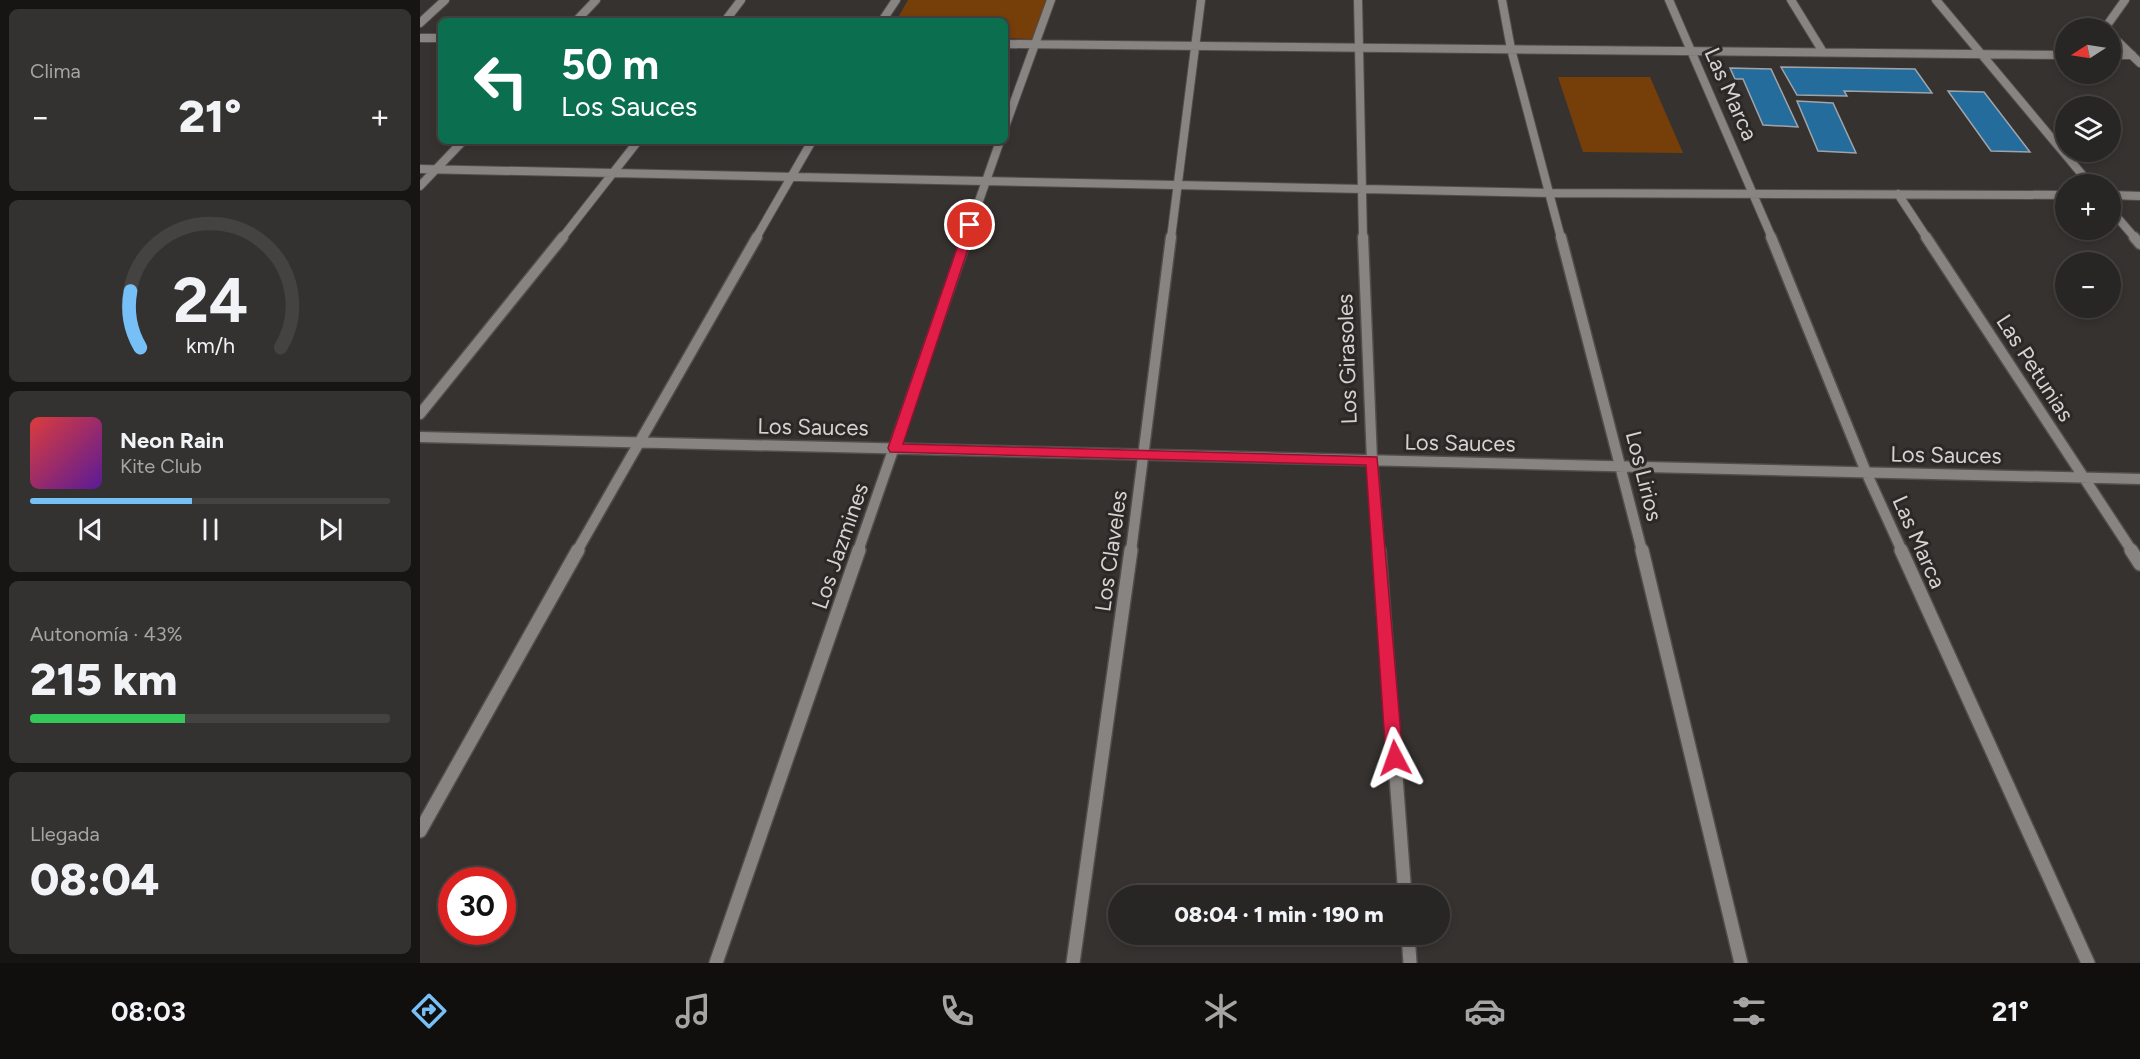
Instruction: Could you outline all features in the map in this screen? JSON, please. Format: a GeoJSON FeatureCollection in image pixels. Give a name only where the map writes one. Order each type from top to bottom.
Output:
{"type":"FeatureCollection","features":[{"type":"Feature","properties":{"kind":"street"},"geometry":{"type":"LineString","coordinates":[[420,22],[445,0]]}},
{"type":"Feature","properties":{"kind":"street"},"geometry":{"type":"LineString","coordinates":[[579,18],[596,0]]}},
{"type":"Feature","properties":{"kind":"street"},"geometry":{"type":"LineString","coordinates":[[727,18],[741,0]]}},
{"type":"Feature","properties":{"kind":"street"},"geometry":{"type":"LineString","coordinates":[[884,18],[896,0]]}},
{"type":"Feature","properties":{"kind":"street"},"geometry":{"type":"LineString","coordinates":[[1008,119],[1051,0]]}},
{"type":"Feature","properties":{"kind":"street","name":"Los Claveles"},"geometry":{"type":"LineString","coordinates":[[1073,963],[1144,455],[1201,0]]}},
{"type":"Feature","properties":{"kind":"street","name":"Los Girasoles"},"geometry":{"type":"LineString","coordinates":[[1358,0],[1361,188],[1372,460],[1404,885]]}},
{"type":"Feature","properties":{"kind":"street","name":"Los Lirios"},"geometry":{"type":"LineString","coordinates":[[1502,0],[1511,49],[1622,466],[1742,963]]}},
{"type":"Feature","properties":{"kind":"street","name":"Las Marca"},"geometry":{"type":"LineString","coordinates":[[1669,0],[1754,194],[1866,472],[2088,963]]}},
{"type":"Feature","properties":{"kind":"street"},"geometry":{"type":"LineString","coordinates":[[1791,0],[1823,52]]}},
{"type":"Feature","properties":{"kind":"street"},"geometry":{"type":"LineString","coordinates":[[1936,0],[2082,174]]}},
{"type":"Feature","properties":{"kind":"street"},"geometry":{"type":"LineString","coordinates":[[2112,18],[2125,0]]}},
{"type":"Feature","properties":{"kind":"street"},"geometry":{"type":"LineString","coordinates":[[420,38],[438,38]]}},
{"type":"Feature","properties":{"kind":"street"},"geometry":{"type":"LineString","coordinates":[[1008,44],[2055,55]]}},
{"type":"Feature","properties":{"kind":"street"},"geometry":{"type":"LineString","coordinates":[[2121,44],[2140,63]]}},
{"type":"Feature","properties":{"kind":"street"},"geometry":{"type":"LineString","coordinates":[[2121,55],[2132,55]]}},
{"type":"Feature","properties":{"kind":"street"},"geometry":{"type":"LineString","coordinates":[[420,186],[460,144]]}},
{"type":"Feature","properties":{"kind":"street"},"geometry":{"type":"LineString","coordinates":[[420,414],[636,144]]}},
{"type":"Feature","properties":{"kind":"street"},"geometry":{"type":"LineString","coordinates":[[420,831],[638,442],[810,144]]}},
{"type":"Feature","properties":{"kind":"street","name":"Los Jazmines"},"geometry":{"type":"LineString","coordinates":[[716,963],[999,144]]}},
{"type":"Feature","properties":{"kind":"street"},"geometry":{"type":"LineString","coordinates":[[420,169],[1551,193],[2055,195]]}},
{"type":"Feature","properties":{"kind":"street","name":"Las Petunias"},"geometry":{"type":"LineString","coordinates":[[1898,194],[2140,564]]}},
{"type":"Feature","properties":{"kind":"street"},"geometry":{"type":"LineString","coordinates":[[2121,195],[2140,196]]}},
{"type":"Feature","properties":{"kind":"street"},"geometry":{"type":"LineString","coordinates":[[2121,222],[2140,244]]}},
{"type":"Feature","properties":{"kind":"street","name":"Los Sauces"},"geometry":{"type":"LineString","coordinates":[[420,437],[2140,479]]}},
{"type":"Feature","properties":{"kind":"street"},"geometry":{"type":"LineString","coordinates":[[1409,945],[1410,963]]}},
{"type":"Feature","properties":{"kind":"shaded area"},"geometry":{"type":"Polygon","coordinates":[[[908,0],[1047,0],[1033,39],[1008,38],[1008,18],[898,18],[908,0]]]}},
{"type":"Feature","properties":{"kind":"shaded area"},"geometry":{"type":"Polygon","coordinates":[[[1558,77],[1650,77],[1683,153],[1583,152],[1558,77]]]}},
{"type":"Feature","properties":{"kind":"building"},"geometry":{"type":"Polygon","coordinates":[[[1781,67],[1915,69],[1932,93],[1844,91],[1847,96],[1797,95],[1781,67]]]}},
{"type":"Feature","properties":{"kind":"building"},"geometry":{"type":"Polygon","coordinates":[[[1730,68],[1771,69],[1798,127],[1763,125],[1743,79],[1735,79],[1730,68]]]}},
{"type":"Feature","properties":{"kind":"building"},"geometry":{"type":"Polygon","coordinates":[[[1948,91],[1984,92],[2030,152],[1991,151],[1948,91]]]}},
{"type":"Feature","properties":{"kind":"building"},"geometry":{"type":"Polygon","coordinates":[[[1797,101],[1833,103],[1856,153],[1818,151],[1797,101]]]}},
{"type":"Feature","properties":{"kind":"route"},"geometry":{"type":"LineString","coordinates":[[970,225],[894,448],[1372,460],[1395,758]]}}]}
